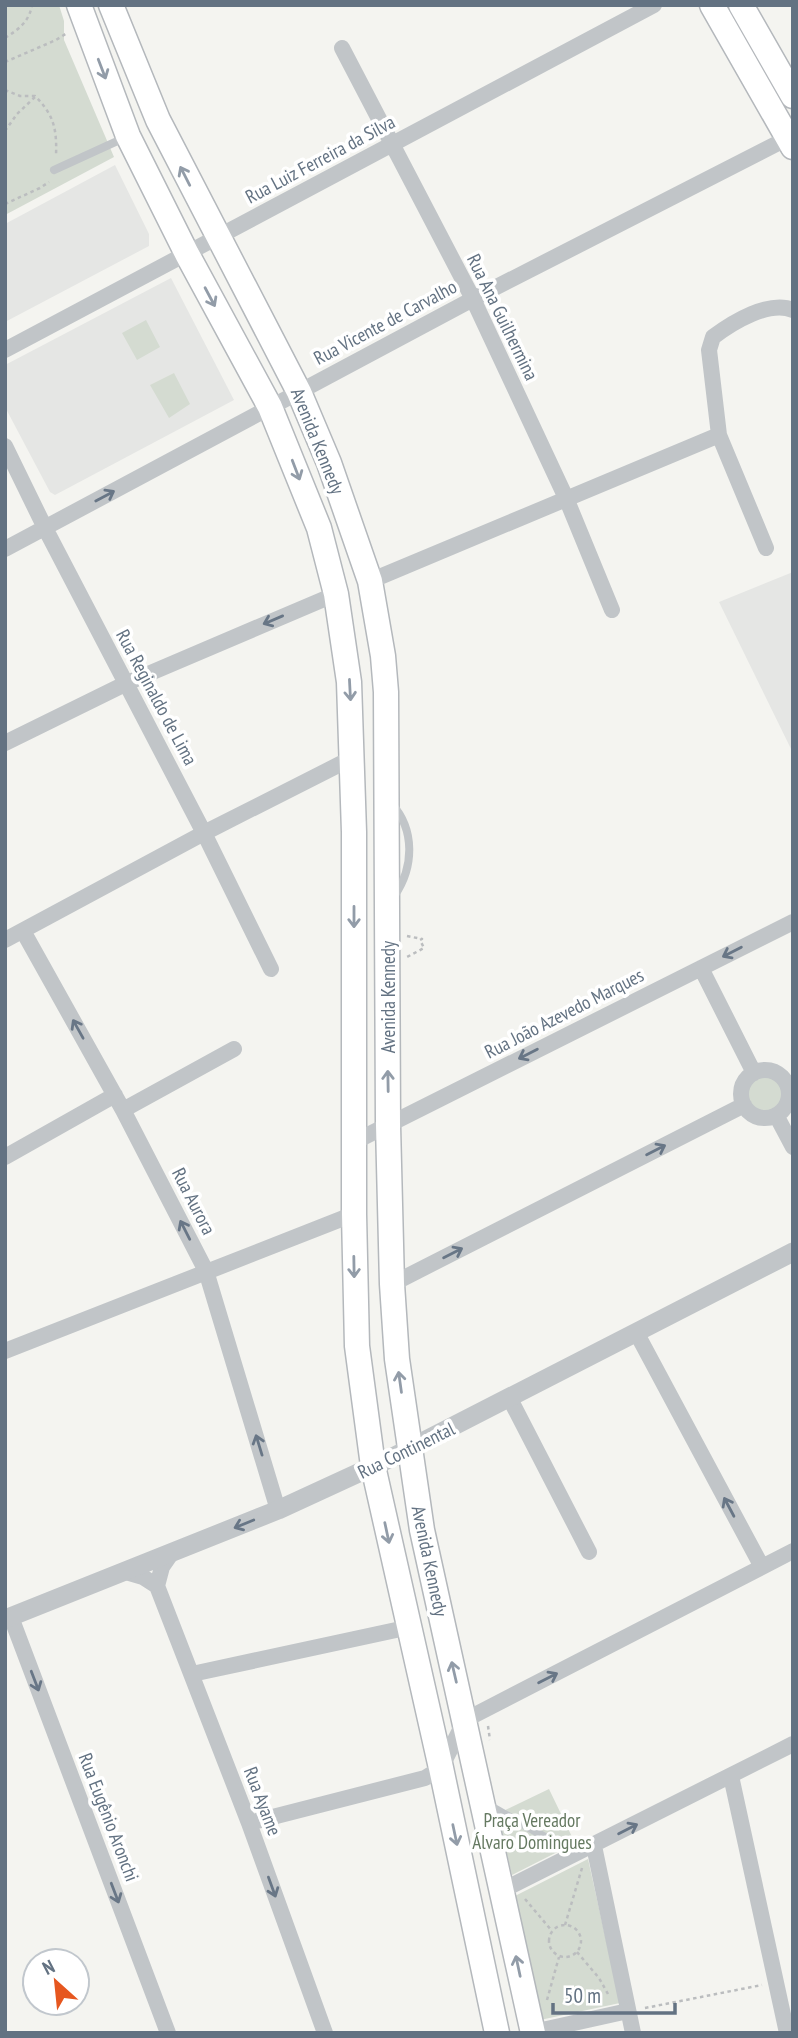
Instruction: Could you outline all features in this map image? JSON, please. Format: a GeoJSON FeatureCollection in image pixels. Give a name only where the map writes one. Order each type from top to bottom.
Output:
{"type":"FeatureCollection","features":[{"type":"Feature","properties":{"kind":"main road","name":"Avenida Kennedy"},"geometry":{"type":"LineString","coordinates":[[111,5],[153,110],[299,392],[329,463],[370,581],[383,656],[386,692],[388,1125],[392,1284],[397,1359],[422,1530],[482,1801],[507,1888],[538,2031]]}},
{"type":"Feature","properties":{"kind":"main road"},"geometry":{"type":"LineString","coordinates":[[712,5],[790,143]]}},
{"type":"Feature","properties":{"kind":"main road"},"geometry":{"type":"LineString","coordinates":[[741,5],[793,96]]}},
{"type":"Feature","properties":{"kind":"main road","name":"Avenida Kennedy"},"geometry":{"type":"LineString","coordinates":[[81,13],[128,136],[187,254],[270,407],[319,528],[336,594],[349,682],[352,758],[357,1346],[373,1466],[497,2033]]}},
{"type":"Feature","properties":{"kind":"street","name":"Rua Luiz Ferreira da Silva"},"geometry":{"type":"LineString","coordinates":[[5,350],[654,5]]}},
{"type":"Feature","properties":{"kind":"street","name":"Rua Ana Guilhermina"},"geometry":{"type":"LineString","coordinates":[[342,48],[472,299],[566,498],[612,610]]}},
{"type":"Feature","properties":{"kind":"street","name":"Rua Vicente de Carvalho"},"geometry":{"type":"LineString","coordinates":[[5,549],[472,299],[790,143]]}},
{"type":"Feature","properties":{"kind":"street"},"geometry":{"type":"LineString","coordinates":[[766,548],[719,435],[709,356],[710,344],[713,337],[770,307],[793,310]]}},
{"type":"Feature","properties":{"kind":"street"},"geometry":{"type":"LineString","coordinates":[[370,581],[719,435]]}},
{"type":"Feature","properties":{"kind":"street","name":"Rua Reginaldo de Lima"},"geometry":{"type":"LineString","coordinates":[[5,446],[271,969]]}},
{"type":"Feature","properties":{"kind":"street"},"geometry":{"type":"LineString","coordinates":[[5,743],[127,683],[336,594]]}},
{"type":"Feature","properties":{"kind":"street"},"geometry":{"type":"LineString","coordinates":[[5,940],[204,833],[352,758]]}},
{"type":"Feature","properties":{"kind":"street","name":"Rua João Azevedo Marques"},"geometry":{"type":"LineString","coordinates":[[354,1142],[793,922]]}},
{"type":"Feature","properties":{"kind":"street","name":"Rua Aurora"},"geometry":{"type":"LineString","coordinates":[[23,931],[115,1095],[206,1271],[278,1510]]}},
{"type":"Feature","properties":{"kind":"street"},"geometry":{"type":"LineString","coordinates":[[701,968],[754,1073]]}},
{"type":"Feature","properties":{"kind":"street"},"geometry":{"type":"LineString","coordinates":[[123,1110],[234,1049]]}},
{"type":"Feature","properties":{"kind":"street"},"geometry":{"type":"LineString","coordinates":[[769,1070],[790,1081],[789,1098],[782,1111],[776,1115],[754,1115],[744,1105],[741,1090],[748,1077],[754,1073],[769,1070]]}},
{"type":"Feature","properties":{"kind":"street"},"geometry":{"type":"LineString","coordinates":[[5,1157],[115,1095]]}},
{"type":"Feature","properties":{"kind":"street"},"geometry":{"type":"LineString","coordinates":[[392,1284],[744,1105]]}},
{"type":"Feature","properties":{"kind":"street"},"geometry":{"type":"LineString","coordinates":[[776,1115],[793,1147]]}},
{"type":"Feature","properties":{"kind":"street"},"geometry":{"type":"LineString","coordinates":[[5,1351],[354,1213]]}},
{"type":"Feature","properties":{"kind":"street","name":"Rua Continental"},"geometry":{"type":"LineString","coordinates":[[8,1618],[278,1510],[373,1466],[793,1252]]}},
{"type":"Feature","properties":{"kind":"street"},"geometry":{"type":"LineString","coordinates":[[636,1332],[761,1567]]}},
{"type":"Feature","properties":{"kind":"street"},"geometry":{"type":"LineString","coordinates":[[509,1397],[589,1552]]}},
{"type":"Feature","properties":{"kind":"street"},"geometry":{"type":"LineString","coordinates":[[249,1823],[425,1778],[441,1768],[465,1720],[793,1551]]}},
{"type":"Feature","properties":{"kind":"street"},"geometry":{"type":"LineString","coordinates":[[126,1572],[143,1577],[158,1586],[162,1567],[171,1554]]}},
{"type":"Feature","properties":{"kind":"street","name":"Rua Ayame"},"geometry":{"type":"LineString","coordinates":[[158,1586],[249,1823],[325,2033]]}},
{"type":"Feature","properties":{"kind":"street","name":"Rua Eugênio Aronchi"},"geometry":{"type":"LineString","coordinates":[[8,1618],[168,2033]]}},
{"type":"Feature","properties":{"kind":"street"},"geometry":{"type":"LineString","coordinates":[[192,1674],[410,1627]]}},
{"type":"Feature","properties":{"kind":"street"},"geometry":{"type":"LineString","coordinates":[[507,1888],[793,1744]]}},
{"type":"Feature","properties":{"kind":"street"},"geometry":{"type":"LineString","coordinates":[[731,1776],[787,2033]]}},
{"type":"Feature","properties":{"kind":"street"},"geometry":{"type":"LineString","coordinates":[[586,1850],[626,1984],[623,2012],[633,2033]]}},
{"type":"Feature","properties":{"kind":"street"},"geometry":{"type":"LineString","coordinates":[[538,2031],[623,2012]]}},
{"type":"Feature","properties":{"kind":"lane"},"geometry":{"type":"LineString","coordinates":[[54,170],[128,136]]}},
{"type":"Feature","properties":{"kind":"lane"},"geometry":{"type":"LineString","coordinates":[[482,1801],[586,1850]]}},
{"type":"Feature","properties":{"kind":"path"},"geometry":{"type":"LineString","coordinates":[[5,38],[21,28],[29,18],[32,5]]}},
{"type":"Feature","properties":{"kind":"path"},"geometry":{"type":"LineString","coordinates":[[5,62],[56,40],[81,13]]}},
{"type":"Feature","properties":{"kind":"path"},"geometry":{"type":"LineString","coordinates":[[5,90],[20,96],[35,96],[48,108],[56,146],[54,170],[47,184],[5,204]]}},
{"type":"Feature","properties":{"kind":"path"},"geometry":{"type":"LineString","coordinates":[[5,131],[16,114],[35,96]]}},
{"type":"Feature","properties":{"kind":"path"},"geometry":{"type":"LineString","coordinates":[[398,934],[422,939],[420,940],[424,948],[398,961]]}},
{"type":"Feature","properties":{"kind":"path"},"geometry":{"type":"LineString","coordinates":[[565,1925],[586,1850]]}},
{"type":"Feature","properties":{"kind":"path"},"geometry":{"type":"LineString","coordinates":[[507,1888],[552,1931]]}},
{"type":"Feature","properties":{"kind":"path"},"geometry":{"type":"LineString","coordinates":[[565,1925],[574,1928],[580,1935],[581,1944],[577,1952],[569,1957],[552,1952],[548,1943],[552,1931],[565,1925]]}},
{"type":"Feature","properties":{"kind":"path"},"geometry":{"type":"LineString","coordinates":[[577,1952],[623,2012],[776,1983]]}},
{"type":"Feature","properties":{"kind":"path"},"geometry":{"type":"LineString","coordinates":[[538,2031],[559,1956]]}},
{"type":"Feature","properties":{"kind":"shaded area"},"geometry":{"type":"Polygon","coordinates":[[[115,165],[149,234],[149,246],[5,322],[5,224],[115,165]]]}},
{"type":"Feature","properties":{"kind":"shaded area"},"geometry":{"type":"Polygon","coordinates":[[[171,278],[234,400],[55,495],[50,492],[5,407],[5,365],[171,278]]]}},
{"type":"Feature","properties":{"kind":"shaded area"},"geometry":{"type":"Polygon","coordinates":[[[793,572],[793,753],[719,602],[793,572]]]}},
{"type":"Feature","properties":{"kind":"green space"},"geometry":{"type":"Polygon","coordinates":[[[5,5],[59,5],[64,21],[64,40],[114,157],[5,215],[5,5]]]}},
{"type":"Feature","properties":{"kind":"green space"},"geometry":{"type":"Polygon","coordinates":[[[146,320],[160,347],[137,360],[122,333],[146,320]]]}},
{"type":"Feature","properties":{"kind":"green space"},"geometry":{"type":"Polygon","coordinates":[[[174,373],[190,404],[169,418],[150,385],[174,373]]]}},
{"type":"Feature","properties":{"kind":"green space"},"geometry":{"type":"Polygon","coordinates":[[[765,1076],[778,1081],[783,1094],[778,1107],[765,1112],[752,1107],[747,1094],[752,1081],[765,1076]]]}},
{"type":"Feature","properties":{"kind":"green space","name":"Praça Vereador Álvaro Domingues"},"geometry":{"type":"Polygon","coordinates":[[[549,1789],[575,1843],[512,1875],[497,1814],[549,1789]]]}},
{"type":"Feature","properties":{"kind":"green space"},"geometry":{"type":"Polygon","coordinates":[[[588,1859],[620,2003],[540,2020],[513,1897],[588,1859]]]}}]}
